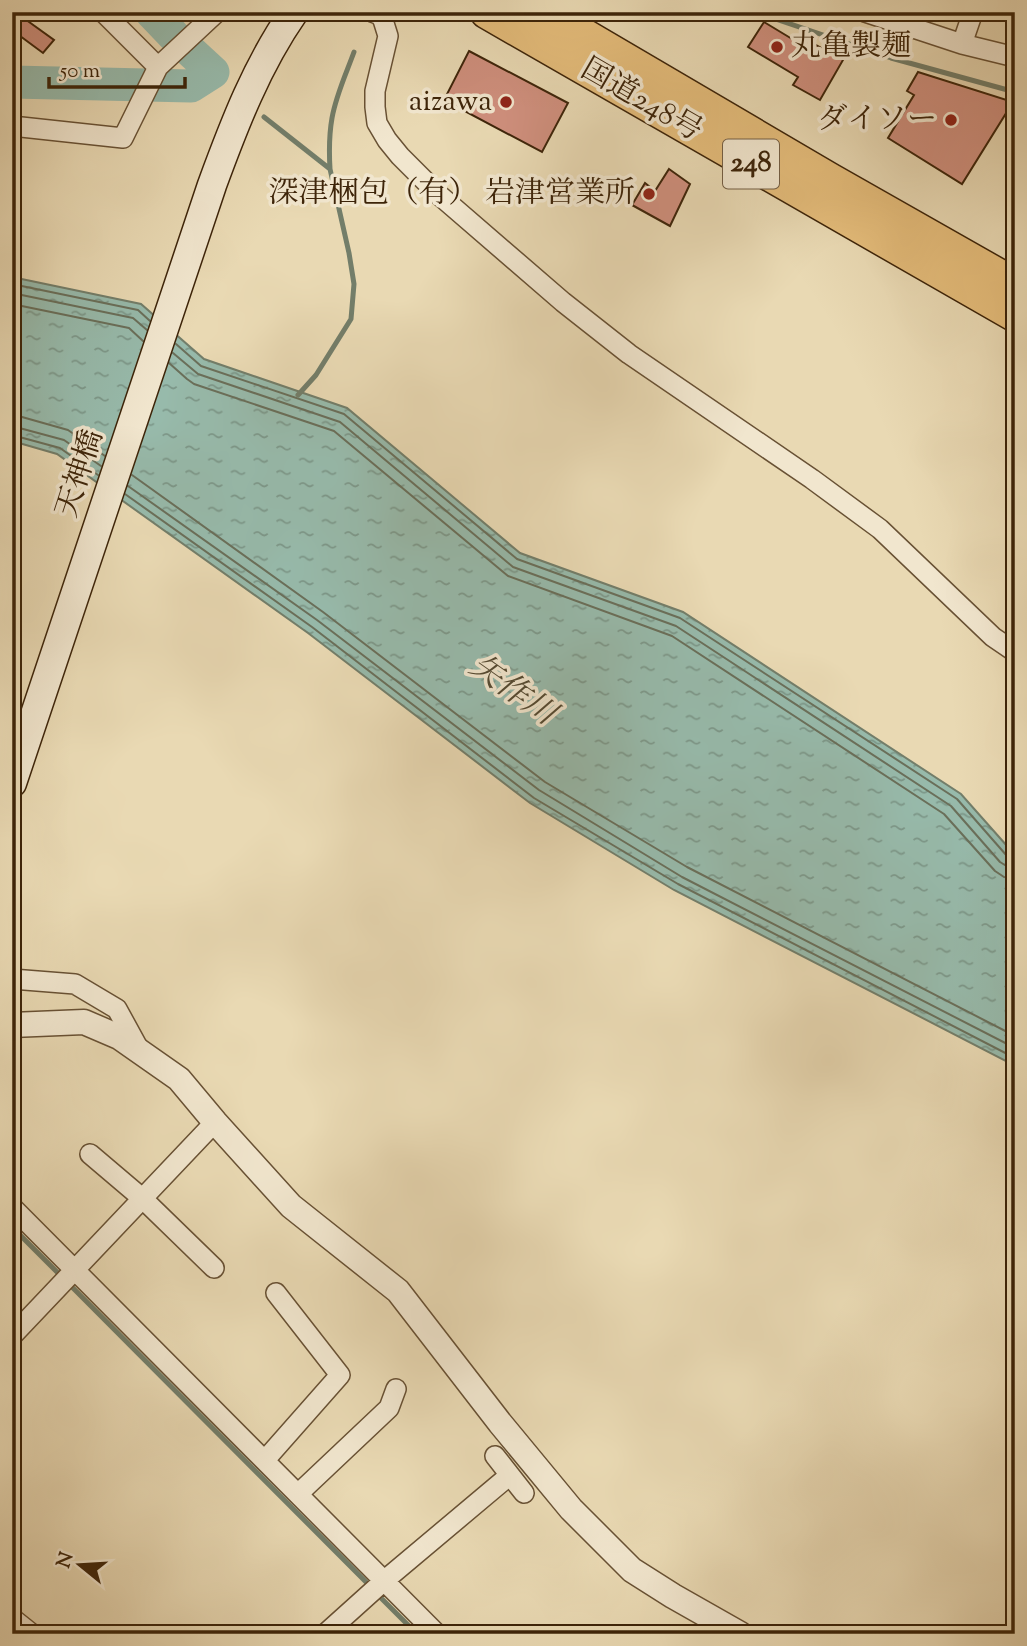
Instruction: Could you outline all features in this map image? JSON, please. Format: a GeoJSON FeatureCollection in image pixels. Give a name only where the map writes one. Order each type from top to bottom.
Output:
{"type":"FeatureCollection","features":[{"type":"Feature","properties":{"kind":"highway","name":"国道248号"},"geometry":{"type":"LineString","coordinates":[[487,12],[1015,315]]}},
{"type":"Feature","properties":{"kind":"highway","name":"国道248号"},"geometry":{"type":"LineString","coordinates":[[544,12],[1015,285]]}},
{"type":"Feature","properties":{"kind":"main road","name":"天神橋"},"geometry":{"type":"LineString","coordinates":[[12,783],[212,185],[248,93],[294,12]]}},
{"type":"Feature","properties":{"kind":"street"},"geometry":{"type":"LineString","coordinates":[[103,12],[164,61]]}},
{"type":"Feature","properties":{"kind":"street"},"geometry":{"type":"LineString","coordinates":[[12,126],[123,138],[164,61],[218,12]]}},
{"type":"Feature","properties":{"kind":"street"},"geometry":{"type":"LineString","coordinates":[[372,12],[380,15],[388,36],[375,91],[377,123],[400,156],[438,194],[563,302],[629,354],[812,479],[880,529],[993,637],[1015,652]]}},
{"type":"Feature","properties":{"kind":"street"},"geometry":{"type":"LineString","coordinates":[[865,12],[962,44],[1015,57]]}},
{"type":"Feature","properties":{"kind":"street"},"geometry":{"type":"LineString","coordinates":[[962,44],[973,12]]}},
{"type":"Feature","properties":{"kind":"street"},"geometry":{"type":"LineString","coordinates":[[12,979],[75,984],[117,1009],[141,1053]]}},
{"type":"Feature","properties":{"kind":"street"},"geometry":{"type":"LineString","coordinates":[[12,1024],[84,1022],[119,1037],[179,1079],[291,1206],[398,1292],[500,1423],[571,1508],[632,1570],[740,1634]]}},
{"type":"Feature","properties":{"kind":"street"},"geometry":{"type":"LineString","coordinates":[[12,1336],[215,1122]]}},
{"type":"Feature","properties":{"kind":"street"},"geometry":{"type":"LineString","coordinates":[[90,1154],[143,1199],[214,1268]]}},
{"type":"Feature","properties":{"kind":"street"},"geometry":{"type":"LineString","coordinates":[[12,1207],[437,1634]]}},
{"type":"Feature","properties":{"kind":"street"},"geometry":{"type":"LineString","coordinates":[[265,1460],[340,1375],[276,1293]]}},
{"type":"Feature","properties":{"kind":"street"},"geometry":{"type":"LineString","coordinates":[[298,1494],[389,1408],[396,1389]]}},
{"type":"Feature","properties":{"kind":"street"},"geometry":{"type":"LineString","coordinates":[[495,1456],[524,1493]]}},
{"type":"Feature","properties":{"kind":"street"},"geometry":{"type":"LineString","coordinates":[[325,1634],[384,1580],[510,1475]]}},
{"type":"Feature","properties":{"kind":"street"},"geometry":{"type":"LineString","coordinates":[[12,1618],[32,1634]]}},
{"type":"Feature","properties":{"kind":"water","name":"矢作川"},"geometry":{"type":"Polygon","coordinates":[[[12,277],[141,304],[204,359],[347,408],[520,553],[683,612],[961,794],[1015,855],[1015,1067],[674,890],[530,803],[308,633],[57,454],[12,441],[12,277]]]}},
{"type":"Feature","properties":{"kind":"building"},"geometry":{"type":"Polygon","coordinates":[[[18,14],[54,40],[43,53],[12,30],[12,23],[18,14]]]}},
{"type":"Feature","properties":{"kind":"building"},"geometry":{"type":"Polygon","coordinates":[[[764,22],[812,51],[816,45],[843,60],[820,100],[793,85],[798,77],[748,47],[764,22]]]}},
{"type":"Feature","properties":{"kind":"building","name":"aizawa"},"geometry":{"type":"Polygon","coordinates":[[[469,51],[568,103],[542,152],[444,100],[469,51]]]}},
{"type":"Feature","properties":{"kind":"building","name":"ダイソー"},"geometry":{"type":"Polygon","coordinates":[[[918,72],[1013,102],[962,184],[888,138],[914,95],[907,91],[918,72]]]}},
{"type":"Feature","properties":{"kind":"building"},"geometry":{"type":"Polygon","coordinates":[[[669,169],[690,184],[670,226],[632,205],[645,183],[655,191],[669,169]]]}},
{"type":"Feature","properties":{"kind":"waterway"},"geometry":{"type":"LineString","coordinates":[[12,82],[191,86],[213,72],[151,12]]}},
{"type":"Feature","properties":{"kind":"waterway"},"geometry":{"type":"LineString","coordinates":[[755,12],[891,58],[1015,92]]}},
{"type":"Feature","properties":{"kind":"waterway"},"geometry":{"type":"LineString","coordinates":[[330,169],[332,118],[354,52]]}},
{"type":"Feature","properties":{"kind":"waterway"},"geometry":{"type":"LineString","coordinates":[[213,72],[222,81]]}},
{"type":"Feature","properties":{"kind":"waterway"},"geometry":{"type":"LineString","coordinates":[[264,117],[330,169],[354,284],[351,319],[316,375],[298,395]]}},
{"type":"Feature","properties":{"kind":"waterway"},"geometry":{"type":"LineString","coordinates":[[12,1227],[62,1277]]}},
{"type":"Feature","properties":{"kind":"waterway"},"geometry":{"type":"LineString","coordinates":[[69,1284],[371,1587]]}},
{"type":"Feature","properties":{"kind":"waterway"},"geometry":{"type":"LineString","coordinates":[[377,1594],[417,1634]]}},
{"type":"Feature","properties":{"kind":"place","name":"丸亀製麺"},"geometry":{"type":"Point","coordinates":[777,47]}},
{"type":"Feature","properties":{"kind":"place","name":"aizawa"},"geometry":{"type":"Point","coordinates":[506,102]}},
{"type":"Feature","properties":{"kind":"place","name":"ダイソー"},"geometry":{"type":"Point","coordinates":[951,120]}},
{"type":"Feature","properties":{"kind":"place","name":"深津梱包（有） 岩津営業所"},"geometry":{"type":"Point","coordinates":[649,194]}}]}
